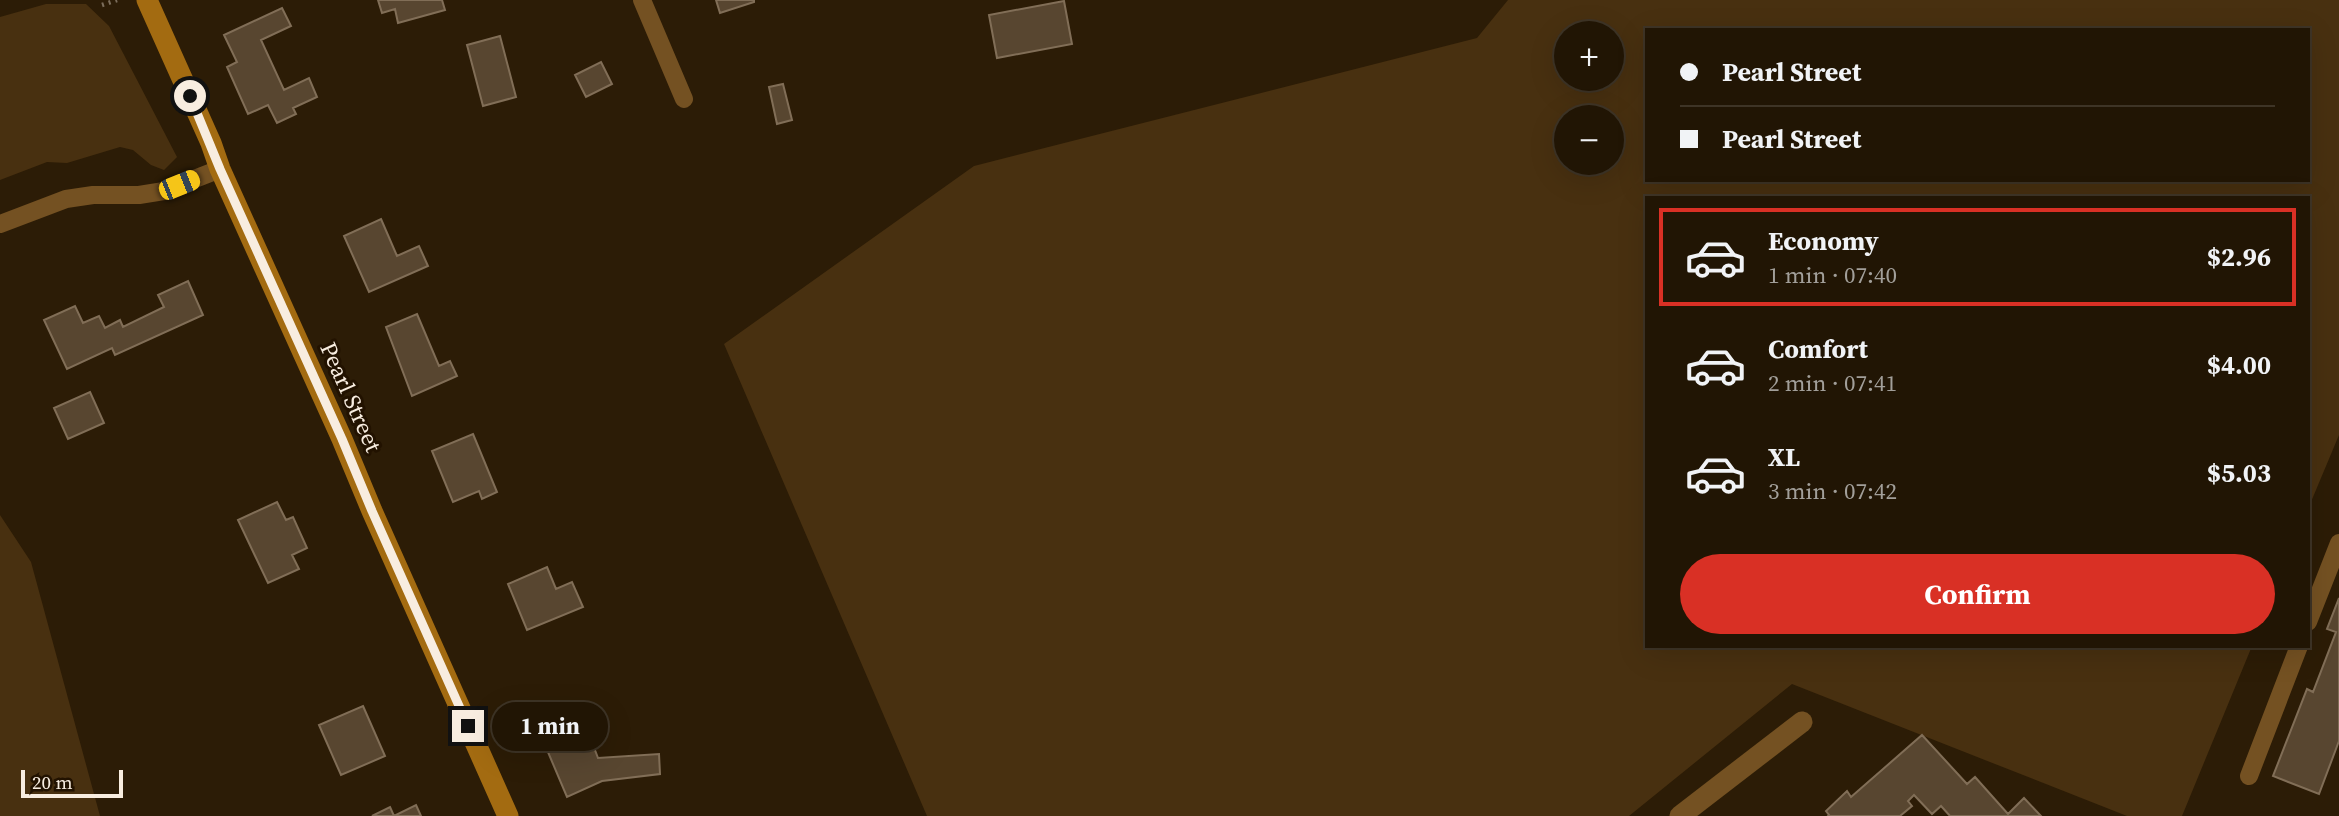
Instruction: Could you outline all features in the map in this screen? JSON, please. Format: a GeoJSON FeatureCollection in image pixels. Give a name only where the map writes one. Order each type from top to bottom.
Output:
{"type":"FeatureCollection","features":[{"type":"Feature","properties":{"kind":"main road","name":"Pearl Street"},"geometry":{"type":"LineString","coordinates":[[147,0],[508,816]]}},
{"type":"Feature","properties":{"kind":"street"},"geometry":{"type":"LineString","coordinates":[[1680,816],[1802,722]]}},
{"type":"Feature","properties":{"kind":"lane"},"geometry":{"type":"LineString","coordinates":[[642,0],[684,99]]}},
{"type":"Feature","properties":{"kind":"lane"},"geometry":{"type":"LineString","coordinates":[[0,225],[66,199],[164,191],[220,169]]}},
{"type":"Feature","properties":{"kind":"lane"},"geometry":{"type":"LineString","coordinates":[[2310,617],[2339,543]]}},
{"type":"Feature","properties":{"kind":"lane"},"geometry":{"type":"LineString","coordinates":[[2249,776],[2298,648]]}},
{"type":"Feature","properties":{"kind":"path"},"geometry":{"type":"LineString","coordinates":[[103,5],[117,0]]}},
{"type":"Feature","properties":{"kind":"shaded area"},"geometry":{"type":"Polygon","coordinates":[[[1508,0],[2339,0],[2339,435],[2310,504],[2310,196],[1645,196],[1645,648],[2251,648],[2182,816],[2127,816],[1792,684],[1629,816],[927,816],[724,344],[974,166],[1477,38],[1508,0]]]}},
{"type":"Feature","properties":{"kind":"shaded area"},"geometry":{"type":"Polygon","coordinates":[[[46,4],[86,4],[109,26],[177,157],[164,170],[151,165],[133,150],[120,147],[67,163],[47,162],[0,180],[0,17],[46,4]]]}},
{"type":"Feature","properties":{"kind":"shaded area"},"geometry":{"type":"Polygon","coordinates":[[[0,515],[31,562],[100,816],[0,816],[0,515]]]}},
{"type":"Feature","properties":{"kind":"building"},"geometry":{"type":"Polygon","coordinates":[[[378,0],[442,0],[445,10],[398,23],[395,9],[382,13],[378,0]]]}},
{"type":"Feature","properties":{"kind":"building"},"geometry":{"type":"Polygon","coordinates":[[[716,0],[754,0],[754,2],[720,13],[716,0]]]}},
{"type":"Feature","properties":{"kind":"building"},"geometry":{"type":"Polygon","coordinates":[[[1064,1],[1072,44],[997,58],[989,15],[1064,1]]]}},
{"type":"Feature","properties":{"kind":"building"},"geometry":{"type":"Polygon","coordinates":[[[282,8],[291,26],[261,40],[284,90],[309,78],[317,97],[293,108],[296,114],[277,123],[268,105],[248,114],[227,67],[237,62],[224,35],[282,8]]]}},
{"type":"Feature","properties":{"kind":"building"},"geometry":{"type":"Polygon","coordinates":[[[500,36],[516,97],[483,106],[467,45],[500,36]]]}},
{"type":"Feature","properties":{"kind":"building"},"geometry":{"type":"Polygon","coordinates":[[[601,62],[612,84],[586,97],[575,75],[601,62]]]}},
{"type":"Feature","properties":{"kind":"building"},"geometry":{"type":"Polygon","coordinates":[[[783,84],[792,120],[777,124],[769,87],[783,84]]]}},
{"type":"Feature","properties":{"kind":"building"},"geometry":{"type":"Polygon","coordinates":[[[381,219],[397,256],[419,246],[428,266],[369,292],[344,236],[381,219]]]}},
{"type":"Feature","properties":{"kind":"building"},"geometry":{"type":"Polygon","coordinates":[[[188,281],[203,315],[115,355],[112,348],[67,369],[44,320],[75,306],[83,323],[99,316],[105,328],[120,320],[123,327],[164,307],[158,295],[188,281]]]}},
{"type":"Feature","properties":{"kind":"building"},"geometry":{"type":"Polygon","coordinates":[[[417,314],[439,366],[450,361],[457,376],[412,396],[386,327],[417,314]]]}},
{"type":"Feature","properties":{"kind":"building"},"geometry":{"type":"Polygon","coordinates":[[[90,392],[104,423],[68,439],[54,408],[90,392]]]}},
{"type":"Feature","properties":{"kind":"building"},"geometry":{"type":"Polygon","coordinates":[[[473,434],[497,492],[482,499],[479,491],[453,502],[432,451],[473,434]]]}},
{"type":"Feature","properties":{"kind":"building"},"geometry":{"type":"Polygon","coordinates":[[[277,502],[286,520],[293,517],[307,548],[292,555],[299,569],[268,583],[238,520],[277,502]]]}},
{"type":"Feature","properties":{"kind":"building"},"geometry":{"type":"Polygon","coordinates":[[[547,567],[556,589],[572,582],[583,607],[527,630],[508,584],[547,567]]]}},
{"type":"Feature","properties":{"kind":"building"},"geometry":{"type":"Polygon","coordinates":[[[2339,598],[2339,741],[2319,794],[2273,776],[2307,689],[2313,692],[2336,632],[2327,629],[2339,598]]]}},
{"type":"Feature","properties":{"kind":"building"},"geometry":{"type":"Polygon","coordinates":[[[363,706],[385,756],[341,775],[319,725],[363,706]]]}},
{"type":"Feature","properties":{"kind":"building"},"geometry":{"type":"Polygon","coordinates":[[[587,729],[598,758],[659,754],[660,774],[602,781],[567,797],[545,745],[587,729]]]}},
{"type":"Feature","properties":{"kind":"building"},"geometry":{"type":"Polygon","coordinates":[[[1922,735],[1967,784],[1975,777],[2008,814],[2024,798],[2041,816],[1950,816],[1941,806],[1932,814],[1914,795],[1908,801],[1912,806],[1900,816],[1828,816],[1826,811],[1847,791],[1851,797],[1922,735]]]}},
{"type":"Feature","properties":{"kind":"building"},"geometry":{"type":"Polygon","coordinates":[[[416,805],[421,816],[394,816],[416,805]]]}},
{"type":"Feature","properties":{"kind":"building"},"geometry":{"type":"Polygon","coordinates":[[[390,807],[394,816],[372,816],[390,807]]]}},
{"type":"Feature","properties":{"kind":"route"},"geometry":{"type":"LineString","coordinates":[[190,96],[468,726]]}}]}
